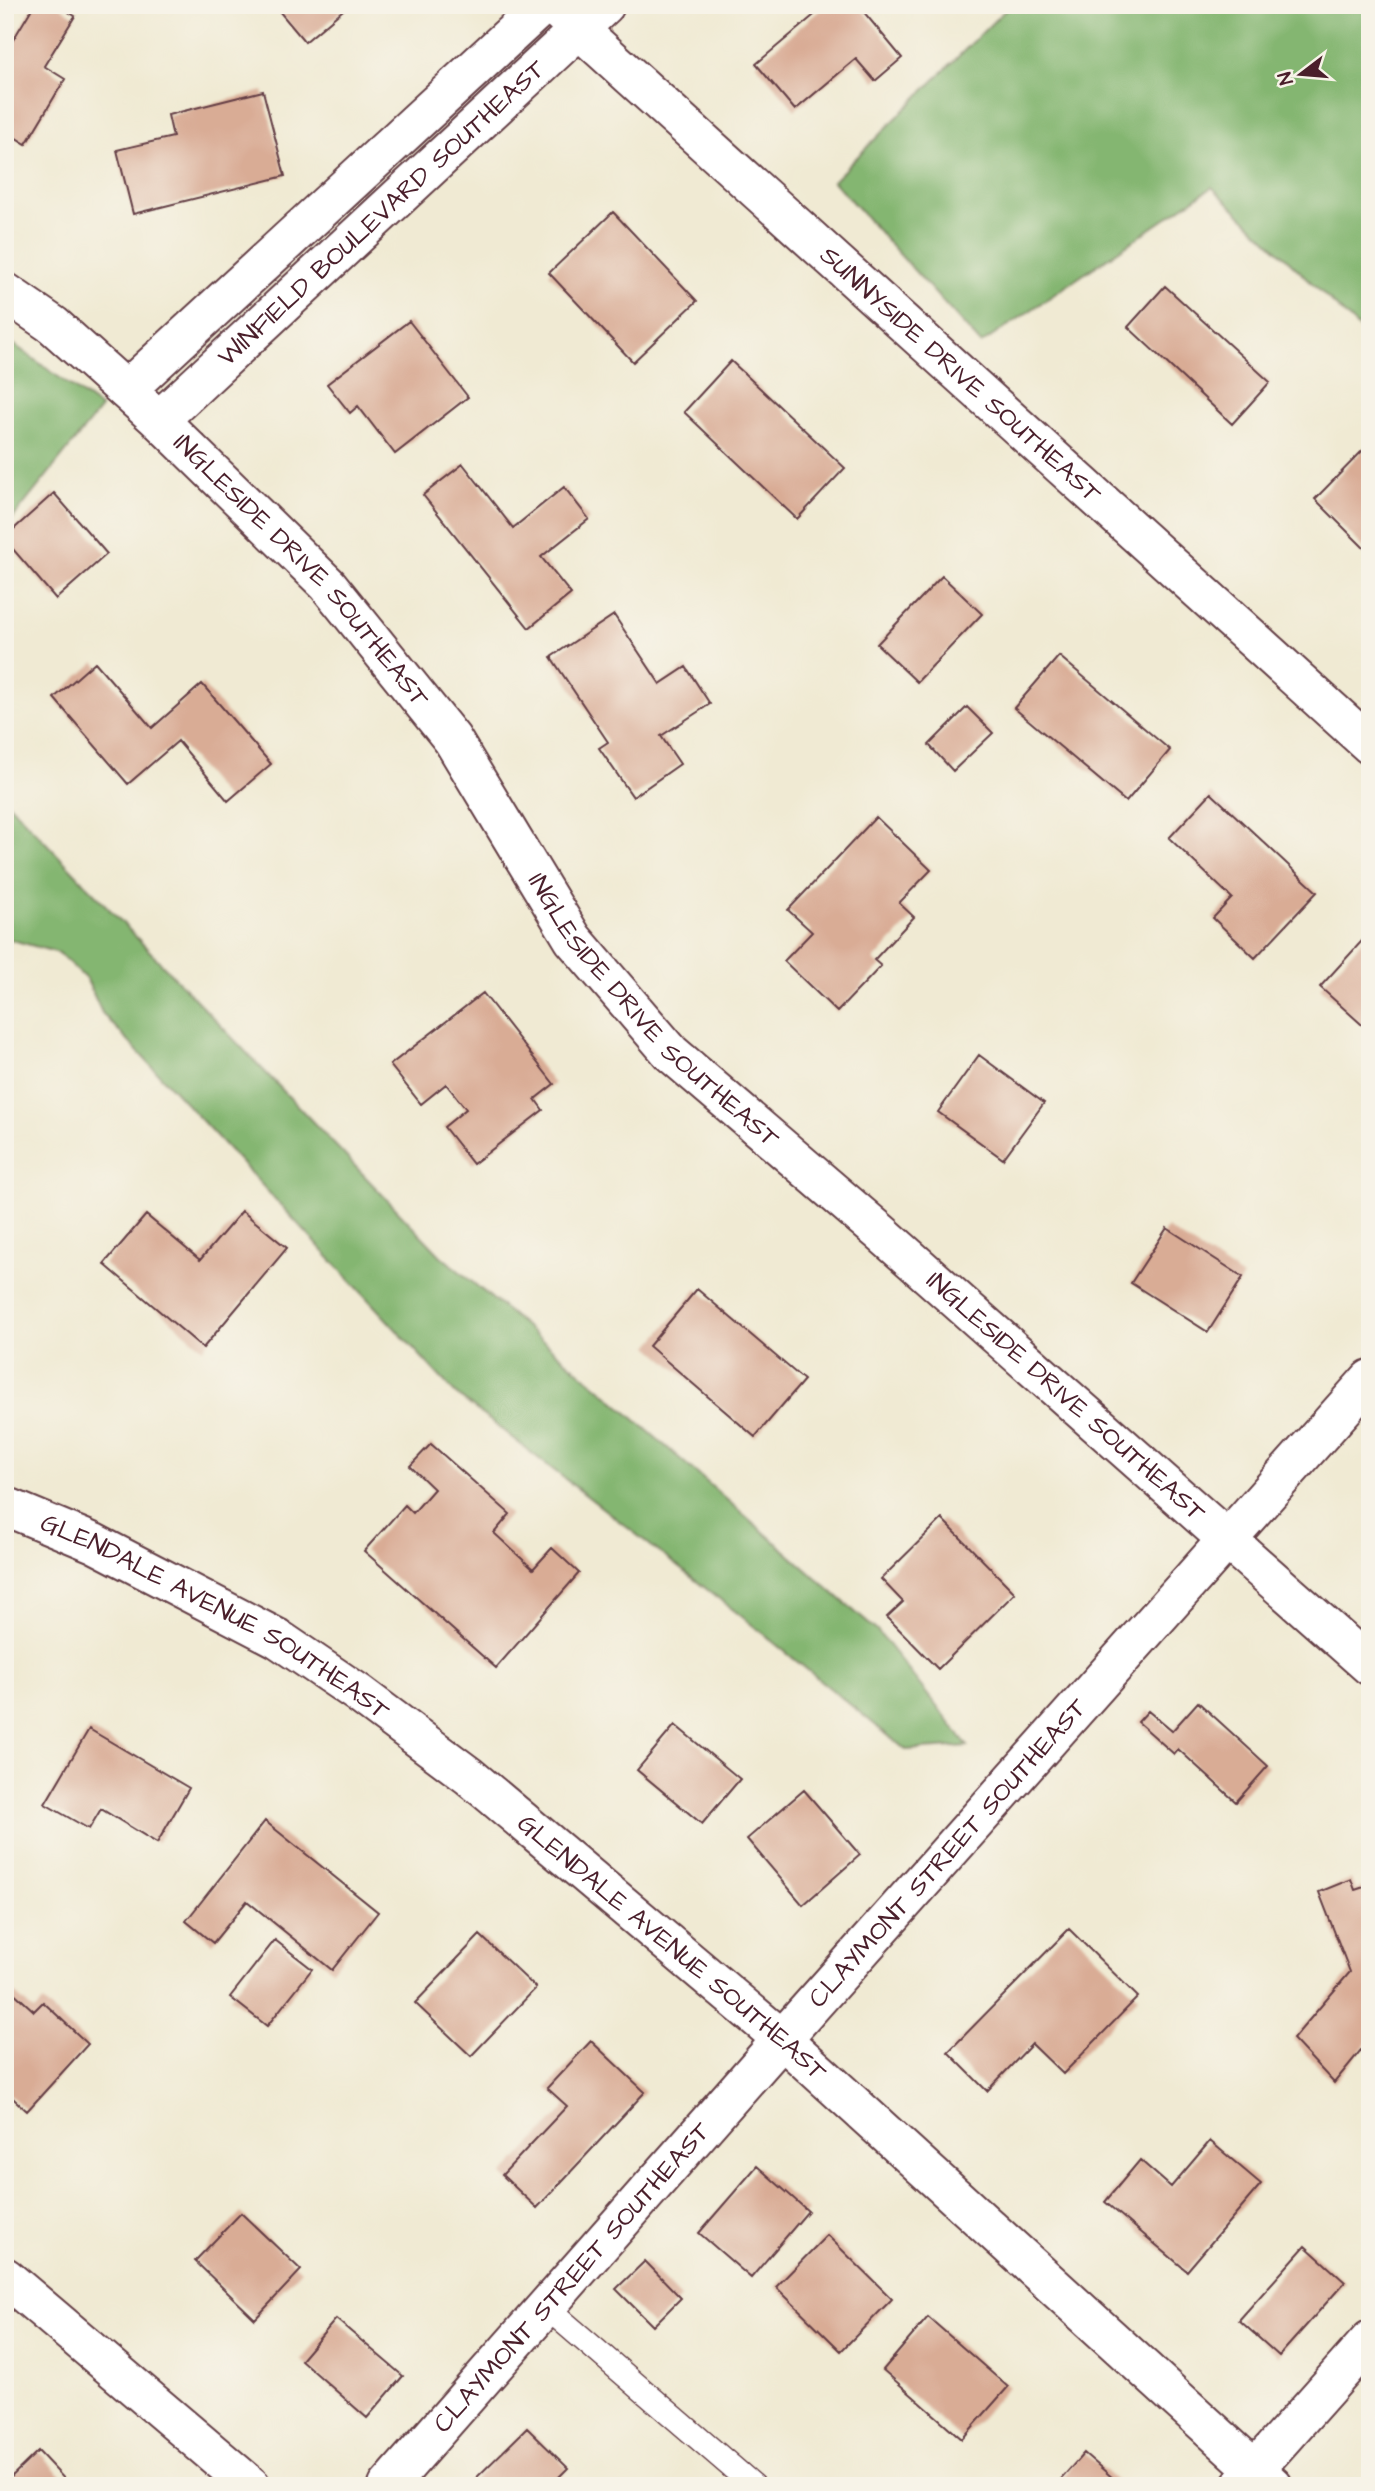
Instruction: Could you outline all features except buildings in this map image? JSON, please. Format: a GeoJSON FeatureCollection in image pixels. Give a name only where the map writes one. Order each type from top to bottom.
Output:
{"type":"FeatureCollection","features":[{"type":"Feature","properties":{"kind":"street","name":"WINFIELD BOULEVARD SOUTHEAST"},"geometry":{"type":"LineString","coordinates":[[127,390],[543,5]]}},
{"type":"Feature","properties":{"kind":"street","name":"WINFIELD BOULEVARD SOUTHEAST"},"geometry":{"type":"LineString","coordinates":[[159,420],[314,276],[578,13]]}},
{"type":"Feature","properties":{"kind":"street","name":"SUNNYSIDE DRIVE SOUTHEAST"},"geometry":{"type":"LineString","coordinates":[[578,13],[1370,745]]}},
{"type":"Feature","properties":{"kind":"street","name":"INGLESIDE DRIVE SOUTHEAST"},"geometry":{"type":"LineString","coordinates":[[5,292],[53,325],[127,390],[337,595],[452,739],[573,939],[671,1053],[880,1232],[1370,1666]]}},
{"type":"Feature","properties":{"kind":"street","name":"CLAYMONT STREET SOUTHEAST"},"geometry":{"type":"LineString","coordinates":[[388,2486],[782,2039],[1370,1380]]}},
{"type":"Feature","properties":{"kind":"street","name":"GLENDALE AVENUE SOUTHEAST"},"geometry":{"type":"LineString","coordinates":[[5,1506],[94,1543],[276,1638],[358,1693],[468,1776],[782,2039],[1256,2480]]}},
{"type":"Feature","properties":{"kind":"street"},"geometry":{"type":"LineString","coordinates":[[5,2277],[251,2486]]}},
{"type":"Feature","properties":{"kind":"street"},"geometry":{"type":"LineString","coordinates":[[1256,2480],[1370,2340]]}},
{"type":"Feature","properties":{"kind":"lane"},"geometry":{"type":"LineString","coordinates":[[284,245],[314,276]]}},
{"type":"Feature","properties":{"kind":"lane"},"geometry":{"type":"LineString","coordinates":[[546,2307],[754,2486]]}},
{"type":"Feature","properties":{"kind":"green space"},"geometry":{"type":"Polygon","coordinates":[[[1010,5],[1370,5],[1370,339],[1212,187],[981,344],[833,181],[1010,5]]]}},
{"type":"Feature","properties":{"kind":"green space"},"geometry":{"type":"Polygon","coordinates":[[[5,338],[101,408],[5,528],[5,338]]]}},
{"type":"Feature","properties":{"kind":"green space"},"geometry":{"type":"Polygon","coordinates":[[[5,800],[441,1256],[598,1387],[878,1632],[968,1746],[906,1750],[740,1615],[456,1394],[102,1013],[87,980],[59,953],[5,938],[5,800]]]}}]}
